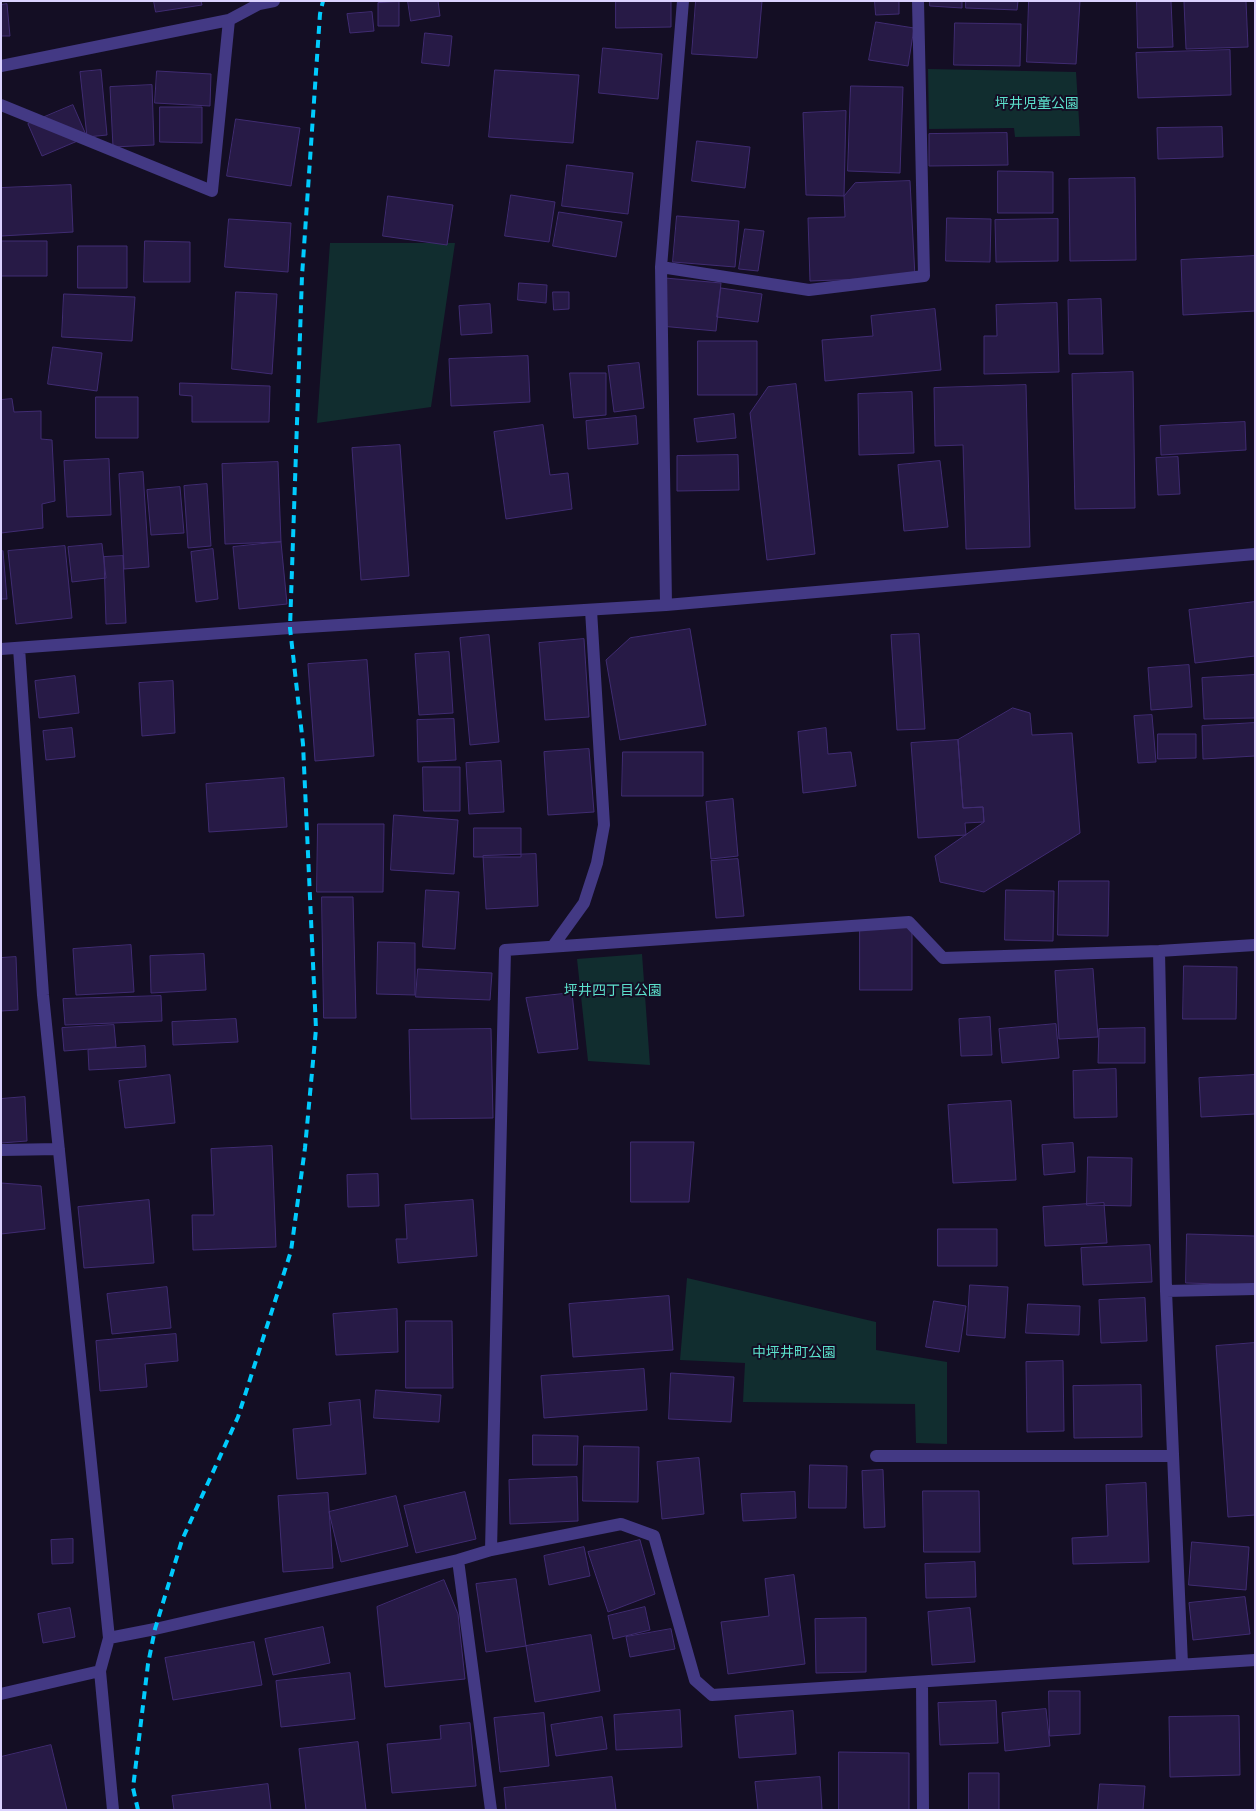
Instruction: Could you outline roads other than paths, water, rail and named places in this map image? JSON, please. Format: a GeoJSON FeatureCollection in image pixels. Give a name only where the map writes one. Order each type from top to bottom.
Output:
{"type":"FeatureCollection","features":[{"type":"Feature","properties":{"kind":"street"},"geometry":{"type":"LineString","coordinates":[[1,66],[229,20],[259,3],[274,1]]}},
{"type":"Feature","properties":{"kind":"street"},"geometry":{"type":"LineString","coordinates":[[666,605],[661,267],[683,1]]}},
{"type":"Feature","properties":{"kind":"street"},"geometry":{"type":"LineString","coordinates":[[661,267],[809,290],[924,276],[918,1]]}},
{"type":"Feature","properties":{"kind":"street"},"geometry":{"type":"LineString","coordinates":[[1,105],[212,191],[229,20]]}},
{"type":"Feature","properties":{"kind":"street"},"geometry":{"type":"LineString","coordinates":[[1,649],[290,628],[666,605],[1255,554]]}},
{"type":"Feature","properties":{"kind":"street"},"geometry":{"type":"LineString","coordinates":[[553,946],[584,902],[597,863],[604,825],[591,610]]}},
{"type":"Feature","properties":{"kind":"street"},"geometry":{"type":"LineString","coordinates":[[19,648],[43,995],[109,1638],[100,1671],[113,1810]]}},
{"type":"Feature","properties":{"kind":"street"},"geometry":{"type":"LineString","coordinates":[[491,1550],[505,950],[908,922],[942,958],[1159,951],[1255,945]]}},
{"type":"Feature","properties":{"kind":"street"},"geometry":{"type":"LineString","coordinates":[[1159,951],[1166,1291],[1182,1664]]}},
{"type":"Feature","properties":{"kind":"street"},"geometry":{"type":"LineString","coordinates":[[1,1150],[59,1149]]}},
{"type":"Feature","properties":{"kind":"street"},"geometry":{"type":"LineString","coordinates":[[1166,1291],[1255,1289]]}},
{"type":"Feature","properties":{"kind":"street"},"geometry":{"type":"LineString","coordinates":[[876,1456],[1173,1456]]}},
{"type":"Feature","properties":{"kind":"street"},"geometry":{"type":"LineString","coordinates":[[109,1638],[458,1560],[491,1550],[621,1524],[654,1536],[695,1680],[712,1695],[1255,1660]]}},
{"type":"Feature","properties":{"kind":"street"},"geometry":{"type":"LineString","coordinates":[[458,1560],[491,1810]]}},
{"type":"Feature","properties":{"kind":"street"},"geometry":{"type":"LineString","coordinates":[[1,1694],[100,1671]]}},
{"type":"Feature","properties":{"kind":"street"},"geometry":{"type":"LineString","coordinates":[[922,1682],[924,1810]]}},
{"type":"Feature","properties":{"kind":"railway"},"geometry":{"type":"LineString","coordinates":[[138,1810],[133,1788],[148,1664],[155,1629],[182,1540],[238,1417],[291,1251],[305,1148],[316,1029],[303,744],[290,628],[302,276],[320,14],[323,1]]}},
{"type":"Feature","properties":{"kind":"park label","name":"坪井児童公園"},"geometry":{"type":"Point","coordinates":[1037,104]}},
{"type":"Feature","properties":{"kind":"park label","name":"坪井四丁目公園"},"geometry":{"type":"Point","coordinates":[613,991]}},
{"type":"Feature","properties":{"kind":"park label","name":"中坪井町公園"},"geometry":{"type":"Point","coordinates":[794,1353]}}]}
